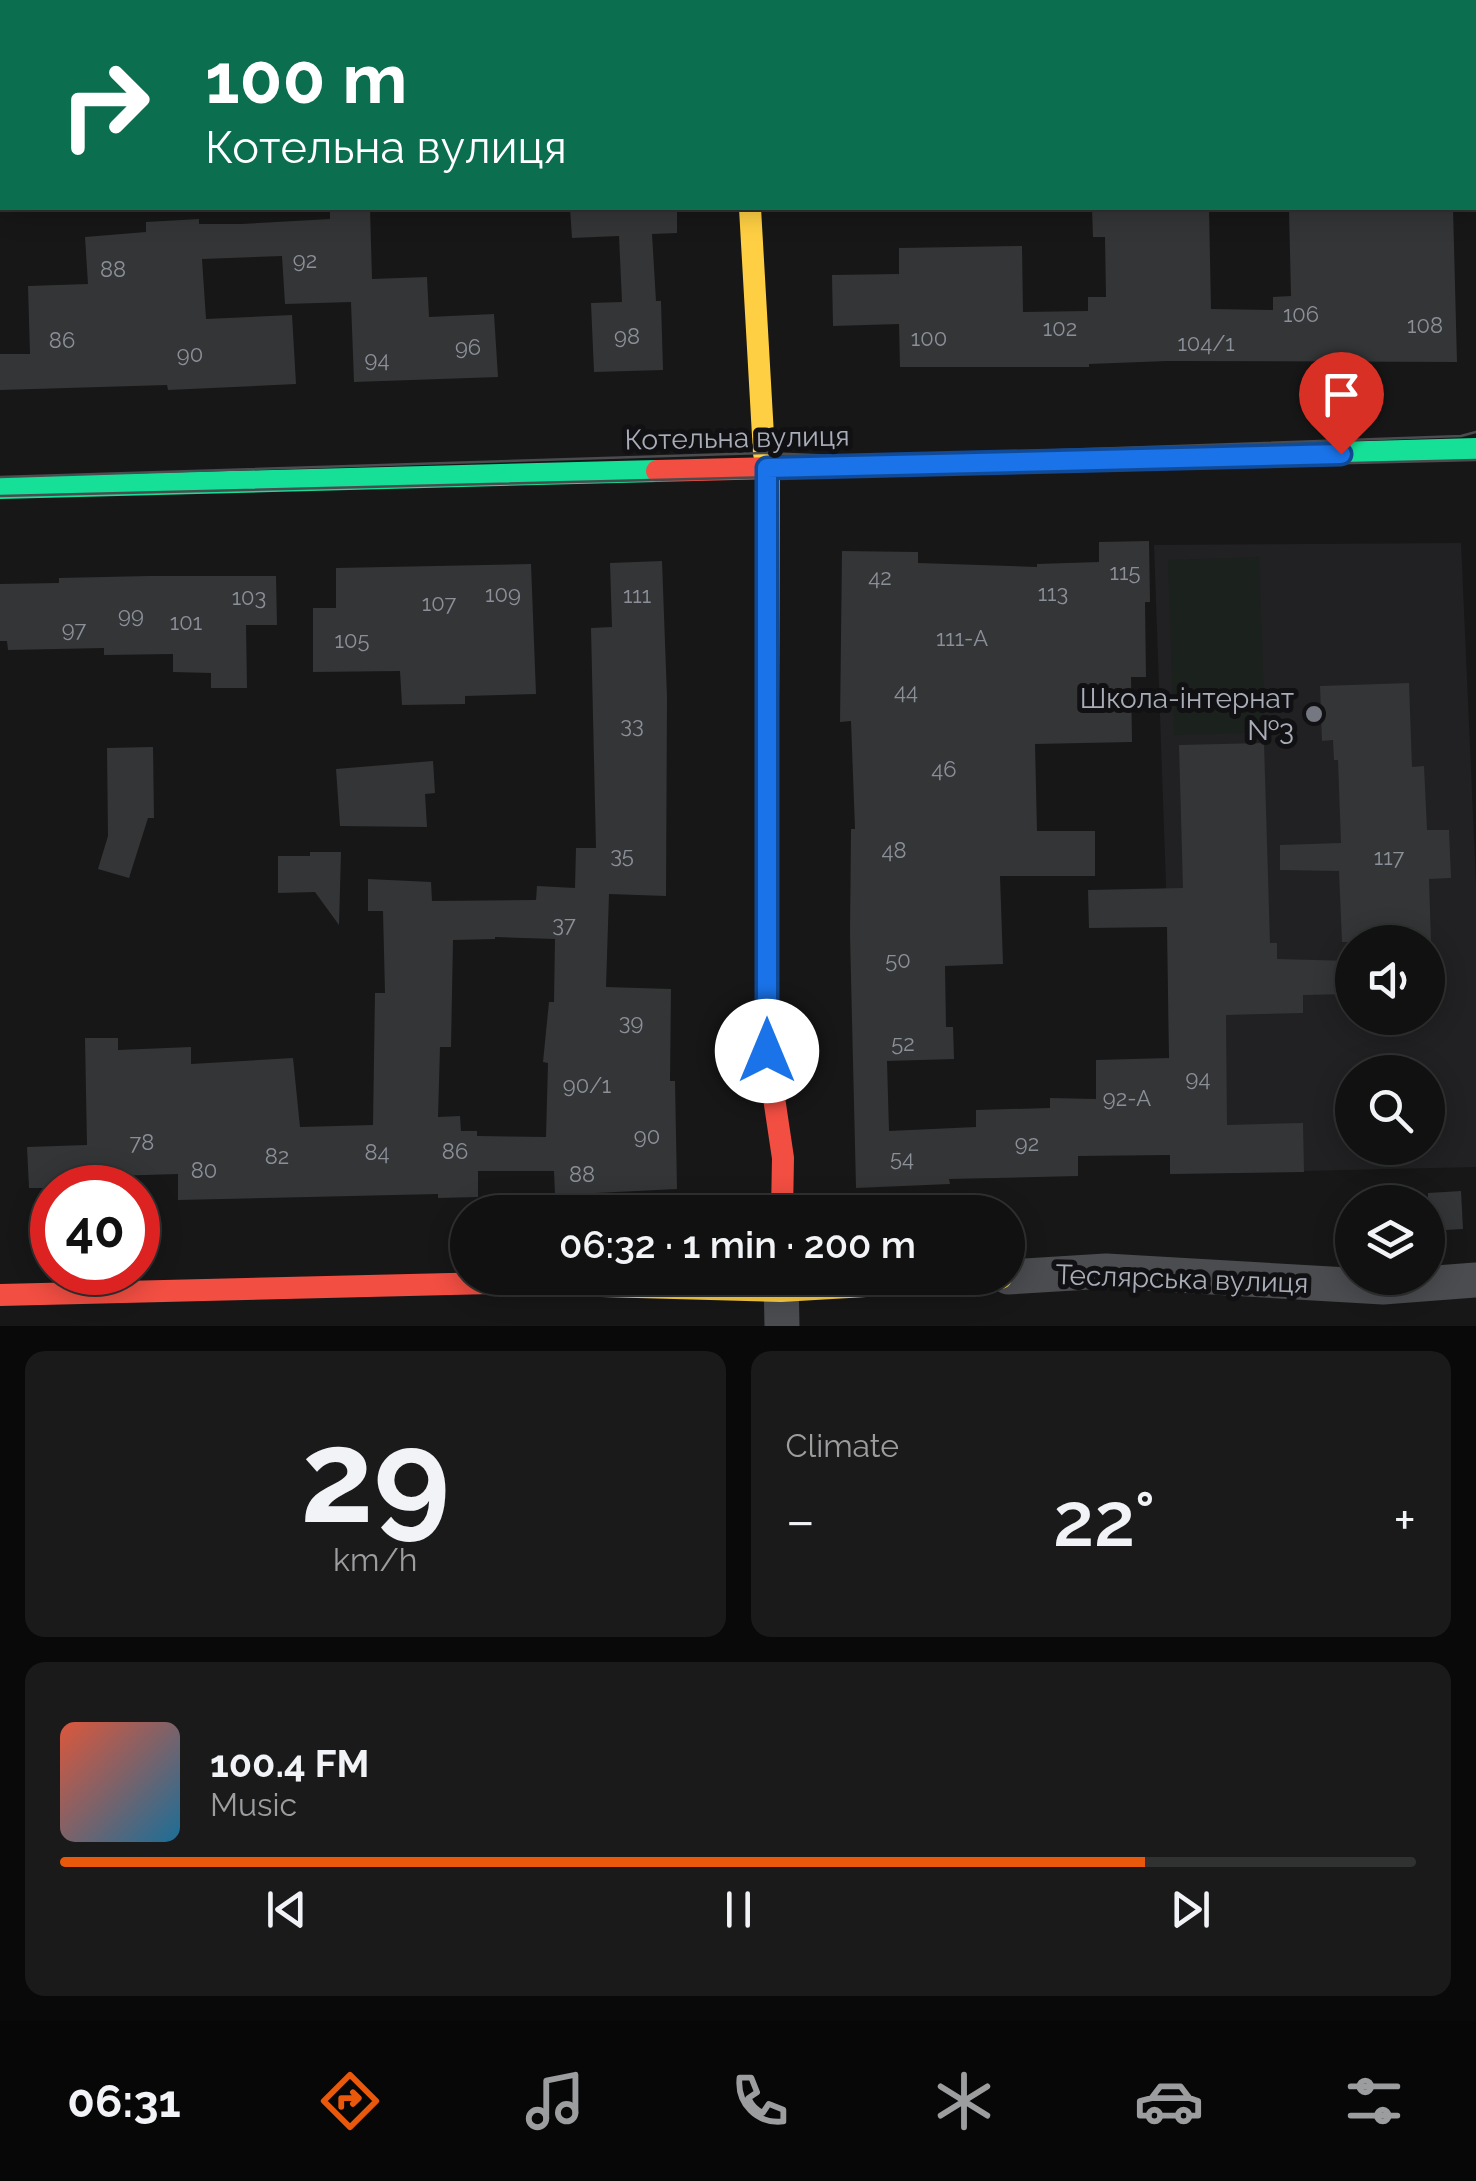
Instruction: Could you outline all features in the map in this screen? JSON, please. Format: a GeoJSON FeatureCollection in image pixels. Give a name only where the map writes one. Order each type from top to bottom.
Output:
{"type":"FeatureCollection","features":[{"type":"Feature","properties":{"kind":"street"},"geometry":{"type":"LineString","coordinates":[[750,210],[767,468],[767,1051],[783,1158],[782,1195]]}},
{"type":"Feature","properties":{"kind":"street","name":"Котельна вулиця"},"geometry":{"type":"LineString","coordinates":[[0,488],[1476,449]]}},
{"type":"Feature","properties":{"kind":"street","name":"Теслярська вулиця"},"geometry":{"type":"LineString","coordinates":[[1025,1276],[1106,1271],[1383,1287],[1476,1280]]}},
{"type":"Feature","properties":{"kind":"street","name":"Теслярська вулиця"},"geometry":{"type":"LineString","coordinates":[[0,1296],[450,1284]]}},
{"type":"Feature","properties":{"kind":"street"},"geometry":{"type":"LineString","coordinates":[[781,1295],[782,1326]]}},
{"type":"Feature","properties":{"kind":"shaded area","name":"Школа-інтернат №3"},"geometry":{"type":"Polygon","coordinates":[[[1461,543],[1476,883],[1476,1167],[1170,1174],[1168,942],[1154,545],[1461,543]]]}},
{"type":"Feature","properties":{"kind":"shaded area"},"geometry":{"type":"Polygon","coordinates":[[[1259,557],[1265,732],[1174,735],[1168,560],[1259,557]]]}},
{"type":"Feature","properties":{"kind":"building"},"geometry":{"type":"Polygon","coordinates":[[[330,210],[370,210],[372,279],[427,277],[429,317],[494,314],[498,377],[354,382],[351,302],[285,304],[282,256],[202,259],[206,319],[292,315],[296,384],[168,390],[167,385],[0,390],[0,354],[30,354],[28,286],[88,284],[85,237],[146,232],[146,222],[199,219],[199,224],[241,224],[330,219],[330,210]]]}},
{"type":"Feature","properties":{"kind":"building"},"geometry":{"type":"Polygon","coordinates":[[[570,210],[677,210],[677,233],[652,234],[656,301],[661,301],[663,370],[594,372],[591,303],[622,302],[619,236],[572,238],[570,210]]]}},
{"type":"Feature","properties":{"kind":"building"},"geometry":{"type":"Polygon","coordinates":[[[1092,210],[1209,210],[1211,309],[1273,310],[1273,297],[1291,296],[1289,210],[1453,210],[1457,362],[1167,361],[1089,367],[900,367],[899,324],[833,326],[832,275],[899,274],[899,248],[1022,246],[1023,312],[1088,311],[1088,297],[1106,297],[1105,237],[1093,237],[1092,210]]]}},
{"type":"Feature","properties":{"kind":"building"},"geometry":{"type":"Polygon","coordinates":[[[1149,541],[1146,677],[1131,677],[1132,742],[1035,744],[1037,831],[1095,831],[1095,876],[1000,876],[1003,964],[945,966],[946,1027],[953,1027],[954,1059],[887,1061],[889,1131],[976,1127],[976,1110],[1050,1108],[1050,1098],[1096,1099],[1096,1060],[1169,1058],[1167,927],[1089,928],[1088,890],[1183,888],[1179,745],[1264,743],[1270,943],[1277,943],[1277,959],[1335,961],[1335,994],[1303,995],[1303,1013],[1226,1015],[1227,1125],[1303,1123],[1304,1172],[1170,1174],[1170,1155],[1078,1156],[1078,1176],[949,1179],[950,1184],[856,1188],[850,935],[851,829],[855,829],[851,721],[840,722],[842,551],[918,552],[918,563],[1037,567],[1099,562],[1099,542],[1149,541]]]}},
{"type":"Feature","properties":{"kind":"building"},"geometry":{"type":"Polygon","coordinates":[[[662,561],[667,697],[666,896],[609,894],[606,987],[671,989],[670,1081],[675,1081],[677,1189],[555,1195],[554,1171],[478,1171],[478,1195],[178,1200],[178,1174],[160,1175],[160,1165],[30,1165],[29,1188],[27,1147],[87,1145],[85,1038],[118,1038],[118,1050],[191,1047],[191,1064],[293,1058],[300,1127],[373,1125],[375,993],[385,993],[383,911],[368,911],[368,879],[431,882],[432,901],[536,900],[537,886],[575,888],[576,848],[596,848],[591,628],[612,627],[610,563],[662,561]],[[555,939],[453,940],[451,1047],[440,1047],[438,1117],[460,1116],[461,1131],[477,1131],[477,1136],[546,1137],[548,1063],[543,1062],[549,1002],[554,1002],[555,939]]]}},
{"type":"Feature","properties":{"kind":"building"},"geometry":{"type":"Polygon","coordinates":[[[531,564],[536,694],[465,696],[465,704],[402,705],[400,671],[313,672],[313,608],[336,608],[336,568],[531,564]]]}},
{"type":"Feature","properties":{"kind":"building"},"geometry":{"type":"Polygon","coordinates":[[[149,576],[276,576],[277,625],[246,625],[247,688],[211,688],[211,673],[173,672],[173,654],[104,655],[104,648],[8,650],[7,641],[0,641],[0,584],[149,576]]]}},
{"type":"Feature","properties":{"kind":"building"},"geometry":{"type":"Polygon","coordinates":[[[1409,683],[1412,767],[1424,766],[1427,830],[1449,830],[1451,878],[1429,879],[1430,925],[1341,925],[1339,871],[1280,870],[1280,845],[1341,843],[1338,760],[1334,760],[1333,740],[1322,741],[1320,686],[1409,683]]]}},
{"type":"Feature","properties":{"kind":"building"},"geometry":{"type":"Polygon","coordinates":[[[153,747],[154,818],[148,818],[129,878],[98,869],[108,836],[107,748],[153,747]]]}},
{"type":"Feature","properties":{"kind":"building"},"geometry":{"type":"Polygon","coordinates":[[[433,761],[435,793],[425,794],[427,827],[340,826],[336,769],[433,761]]]}},
{"type":"Feature","properties":{"kind":"building"},"geometry":{"type":"Polygon","coordinates":[[[310,852],[341,852],[339,925],[315,892],[278,893],[278,856],[310,856],[310,852]]]}},
{"type":"Feature","properties":{"kind":"building"},"geometry":{"type":"Polygon","coordinates":[[[1461,1191],[1463,1229],[1445,1230],[1445,1192],[1461,1191]]]}},
{"type":"Feature","properties":{"kind":"tram line"},"geometry":{"type":"LineString","coordinates":[[0,477],[764,453],[862,457],[1461,436],[1476,432]]}},
{"type":"Feature","properties":{"kind":"tram line"},"geometry":{"type":"LineString","coordinates":[[0,496],[1476,460]]}},
{"type":"Feature","properties":{"kind":"traffic: fast"},"geometry":{"type":"LineString","coordinates":[[1038,461],[1476,449]]}},
{"type":"Feature","properties":{"kind":"traffic: fast"},"geometry":{"type":"LineString","coordinates":[[0,488],[657,471]]}},
{"type":"Feature","properties":{"kind":"traffic: slow"},"geometry":{"type":"LineString","coordinates":[[750,210],[764,453],[769,477],[768,703]]}},
{"type":"Feature","properties":{"kind":"traffic: jam"},"geometry":{"type":"LineString","coordinates":[[657,471],[1038,461]]}},
{"type":"Feature","properties":{"kind":"traffic: jam"},"geometry":{"type":"LineString","coordinates":[[768,703],[767,1051],[783,1158],[782,1195]]}},
{"type":"Feature","properties":{"kind":"traffic: jam"},"geometry":{"type":"LineString","coordinates":[[0,1295],[450,1284]]}},
{"type":"Feature","properties":{"kind":"place","name":"Школа-інтернат №3"},"geometry":{"type":"Point","coordinates":[1314,714]}},
{"type":"Feature","properties":{"kind":"route"},"geometry":{"type":"LineString","coordinates":[[767,1051],[767,468],[1341,454]]}}]}
